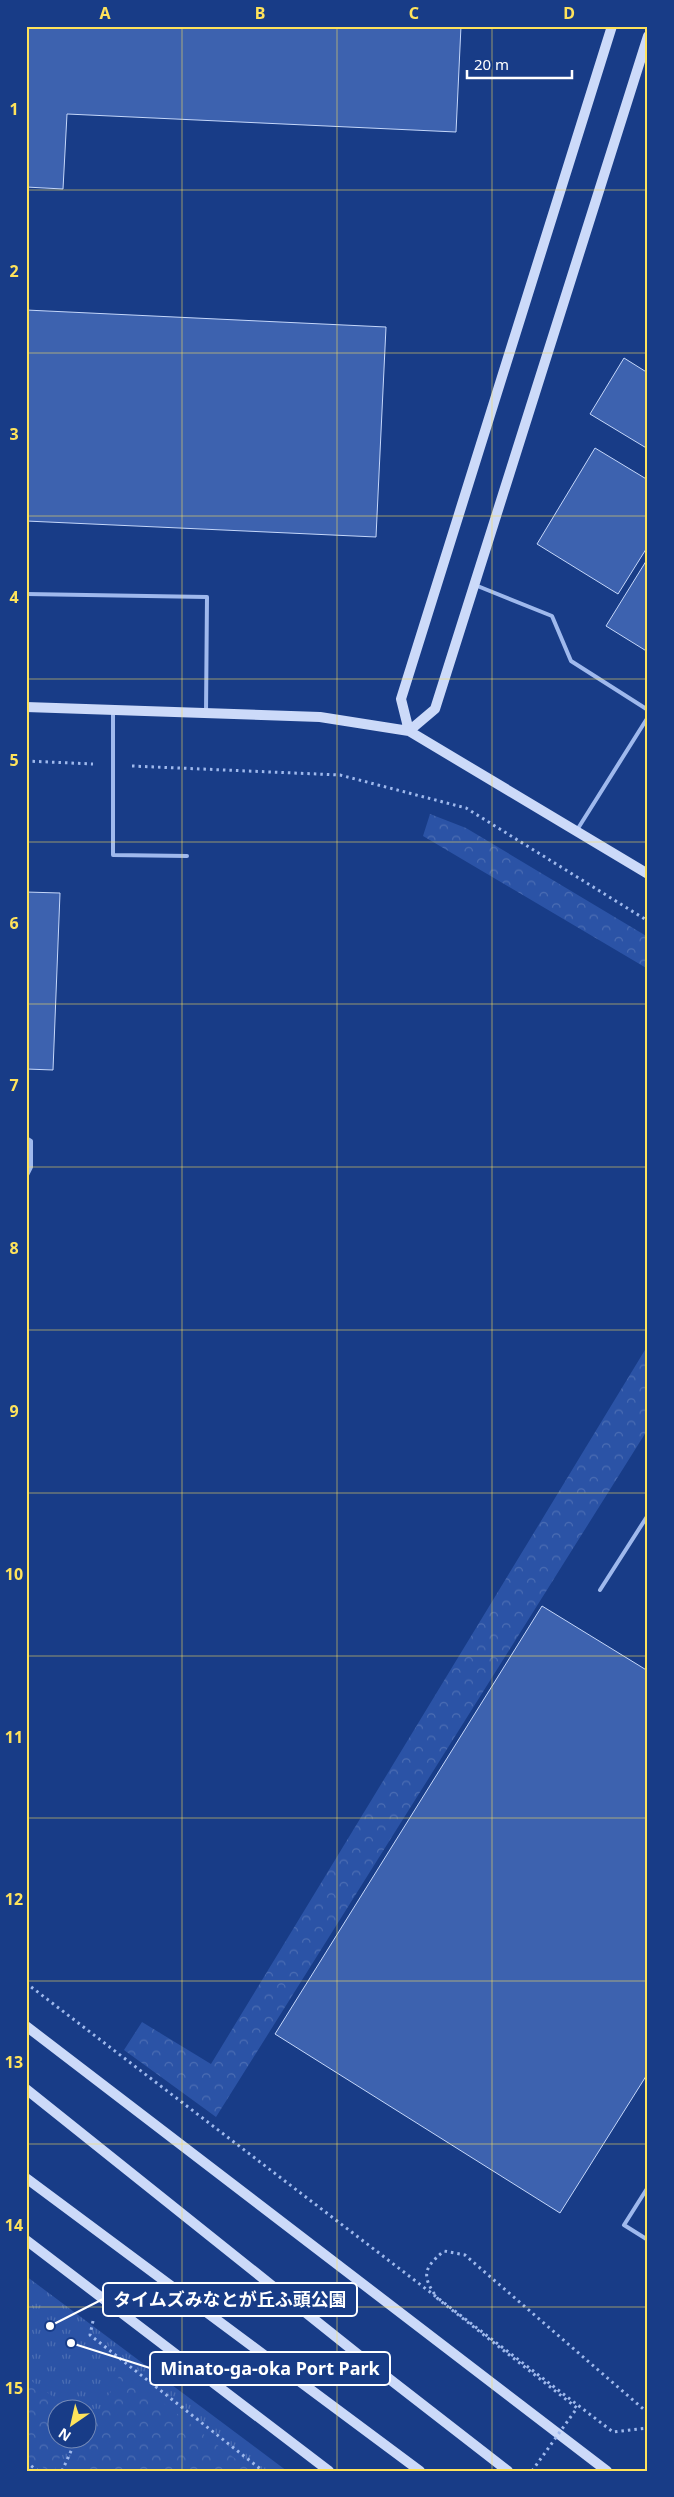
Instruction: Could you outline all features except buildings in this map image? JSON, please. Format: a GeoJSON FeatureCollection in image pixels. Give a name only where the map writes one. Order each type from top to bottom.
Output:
{"type":"FeatureCollection","features":[{"type":"Feature","properties":{"kind":"street"},"geometry":{"type":"LineString","coordinates":[[408,731],[401,699],[612,26]]}},
{"type":"Feature","properties":{"kind":"street"},"geometry":{"type":"LineString","coordinates":[[408,731],[435,709],[648,36]]}},
{"type":"Feature","properties":{"kind":"street"},"geometry":{"type":"LineString","coordinates":[[26,707],[320,717],[408,731],[648,874]]}},
{"type":"Feature","properties":{"kind":"street"},"geometry":{"type":"LineString","coordinates":[[26,2026],[607,2471]]}},
{"type":"Feature","properties":{"kind":"street"},"geometry":{"type":"LineString","coordinates":[[26,2089],[364,2360],[508,2471]]}},
{"type":"Feature","properties":{"kind":"street"},"geometry":{"type":"LineString","coordinates":[[26,2178],[420,2471]]}},
{"type":"Feature","properties":{"kind":"street"},"geometry":{"type":"LineString","coordinates":[[26,2240],[329,2471]]}},
{"type":"Feature","properties":{"kind":"lane"},"geometry":{"type":"LineString","coordinates":[[474,585],[552,616],[571,661],[648,710]]}},
{"type":"Feature","properties":{"kind":"lane"},"geometry":{"type":"LineString","coordinates":[[26,594],[207,597],[206,713]]}},
{"type":"Feature","properties":{"kind":"lane"},"geometry":{"type":"LineString","coordinates":[[114,710],[113,856],[187,856]]}},
{"type":"Feature","properties":{"kind":"lane"},"geometry":{"type":"LineString","coordinates":[[577,830],[648,718]]}},
{"type":"Feature","properties":{"kind":"lane"},"geometry":{"type":"LineString","coordinates":[[26,1138],[31,1140],[32,1167],[26,1177]]}},
{"type":"Feature","properties":{"kind":"lane"},"geometry":{"type":"LineString","coordinates":[[600,1590],[648,1515]]}},
{"type":"Feature","properties":{"kind":"lane"},"geometry":{"type":"LineString","coordinates":[[648,2187],[624,2225],[648,2240]]}},
{"type":"Feature","properties":{"kind":"path"},"geometry":{"type":"LineString","coordinates":[[26,760],[340,776],[466,808],[648,921]]}},
{"type":"Feature","properties":{"kind":"path"},"geometry":{"type":"LineString","coordinates":[[26,1983],[613,2432],[648,2428]]}},
{"type":"Feature","properties":{"kind":"path"},"geometry":{"type":"LineString","coordinates":[[532,2471],[577,2408],[438,2299],[428,2284],[426,2273],[431,2261],[444,2251],[465,2255],[648,2413]]}},
{"type":"Feature","properties":{"kind":"path"},"geometry":{"type":"LineString","coordinates":[[94,2318],[90,2335],[263,2471]]}},
{"type":"Feature","properties":{"kind":"path"},"geometry":{"type":"LineString","coordinates":[[62,2471],[71,2450]]}},
{"type":"Feature","properties":{"kind":"path"},"geometry":{"type":"LineString","coordinates":[[26,2462],[38,2471]]}},
{"type":"Feature","properties":{"kind":"green space"},"geometry":{"type":"Polygon","coordinates":[[[430,814],[466,828],[648,937],[648,969],[423,836],[430,814]]]}},
{"type":"Feature","properties":{"kind":"green space"},"geometry":{"type":"Polygon","coordinates":[[[648,1345],[648,1429],[216,2117],[124,2050],[142,2022],[211,2064],[648,1345]]]}},
{"type":"Feature","properties":{"kind":"green space"},"geometry":{"type":"Polygon","coordinates":[[[26,2276],[287,2471],[26,2471],[26,2276]]]}},
{"type":"Feature","properties":{"kind":"green space"},"geometry":{"type":"Polygon","coordinates":[[[122,2371],[251,2471],[73,2471],[82,2450],[98,2450],[98,2413],[122,2371]]]}},
{"type":"Feature","properties":{"kind":"green space"},"geometry":{"type":"Polygon","coordinates":[[[26,2377],[58,2400],[48,2400],[48,2450],[63,2450],[54,2471],[48,2471],[26,2455],[26,2377]]]}},
{"type":"Feature","properties":{"kind":"place","name":"タイムズみなとが丘ふ頭公園"},"geometry":{"type":"Point","coordinates":[50,2326]}},
{"type":"Feature","properties":{"kind":"place","name":"Minato-ga-oka Port Park"},"geometry":{"type":"Point","coordinates":[71,2343]}}]}
